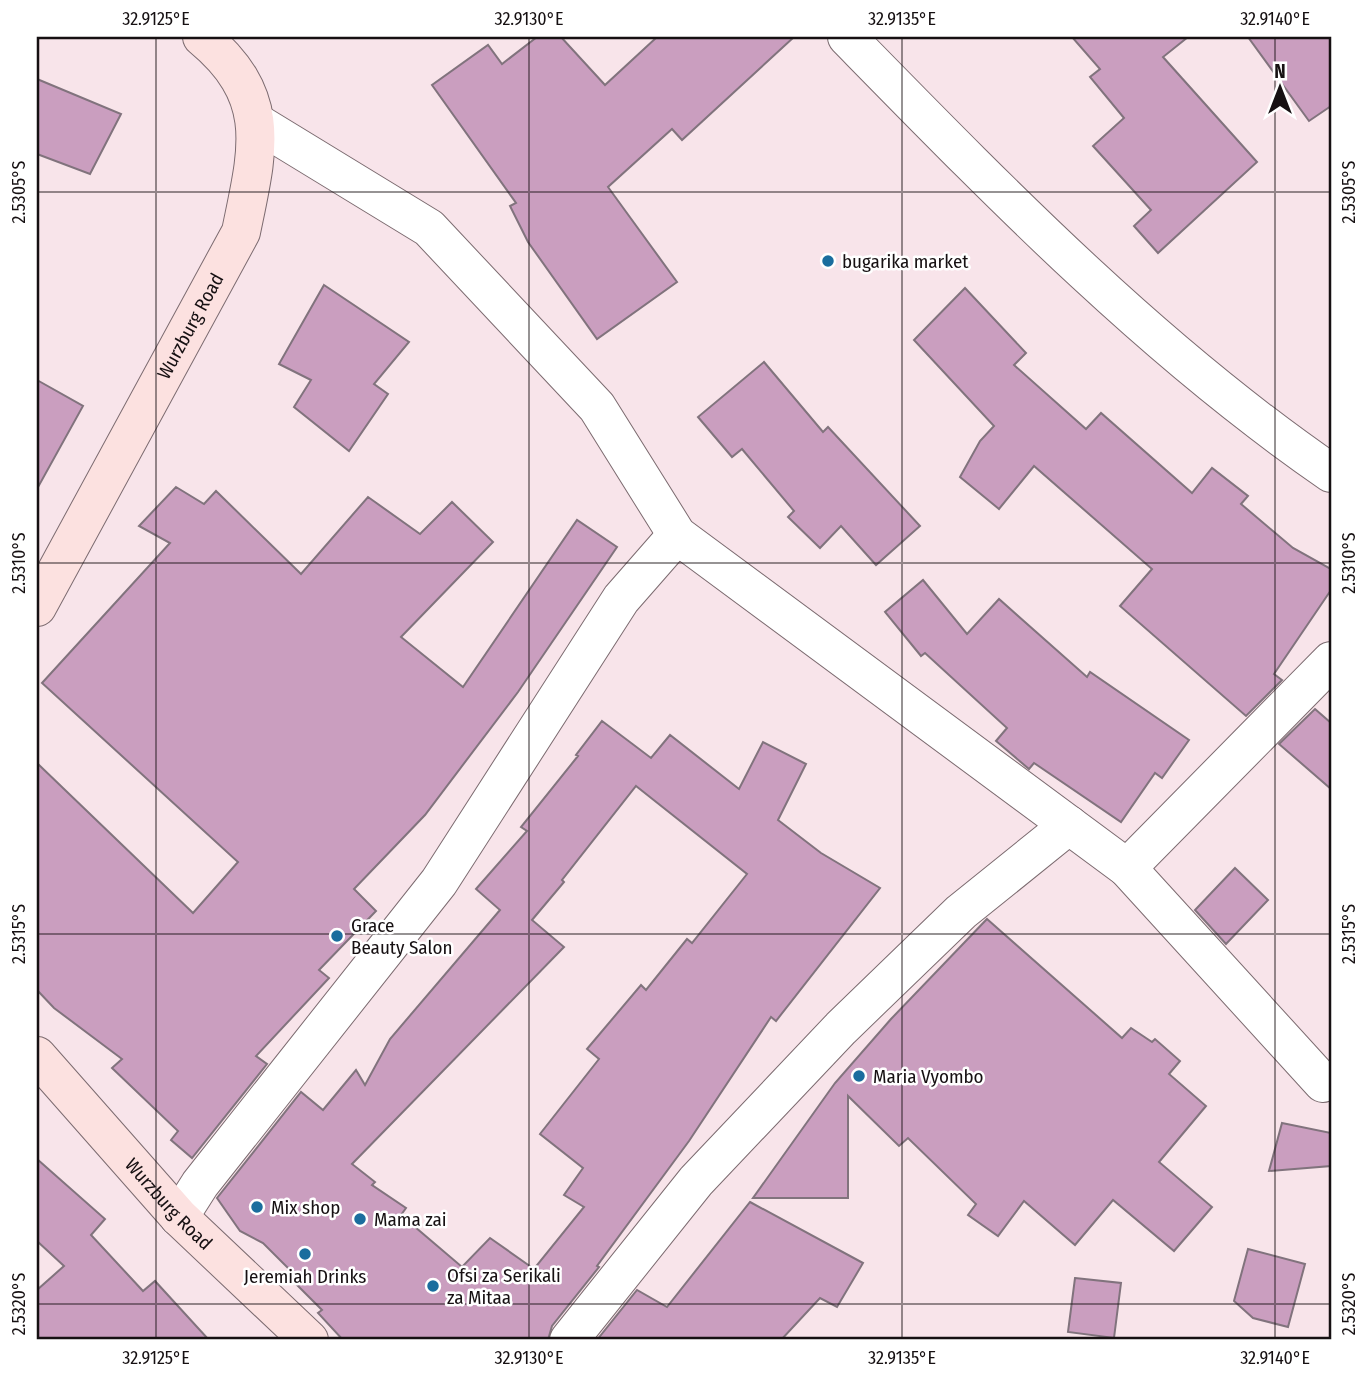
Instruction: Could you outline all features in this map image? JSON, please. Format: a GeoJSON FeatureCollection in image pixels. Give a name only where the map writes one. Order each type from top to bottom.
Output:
{"type":"FeatureCollection","features":[{"type":"Feature","properties":{"kind":"main road","name":"Wurzburg Road"},"geometry":{"type":"LineString","coordinates":[[37,607],[241,232],[253,175],[257,123],[244,82],[222,43]]}},
{"type":"Feature","properties":{"kind":"main road","name":"Wurzburg Road"},"geometry":{"type":"LineString","coordinates":[[37,1056],[180,1217],[309,1340]]}},
{"type":"Feature","properties":{"kind":"street"},"geometry":{"type":"LineString","coordinates":[[847,37],[956,149],[1170,349],[1279,437],[1331,473]]}},
{"type":"Feature","properties":{"kind":"street"},"geometry":{"type":"LineString","coordinates":[[257,123],[429,228],[597,407],[677,535],[1127,868],[1323,1083]]}},
{"type":"Feature","properties":{"kind":"street"},"geometry":{"type":"LineString","coordinates":[[180,1217],[216,1163],[439,882],[543,716],[621,599],[677,535]]}},
{"type":"Feature","properties":{"kind":"street"},"geometry":{"type":"LineString","coordinates":[[1127,868],[1331,661]]}},
{"type":"Feature","properties":{"kind":"street"},"geometry":{"type":"LineString","coordinates":[[569,1340],[696,1181],[841,1028],[961,912],[1069,825]]}},
{"type":"Feature","properties":{"kind":"building"},"geometry":{"type":"Polygon","coordinates":[[[537,37],[561,37],[605,85],[657,37],[794,37],[682,140],[672,129],[608,187],[677,282],[597,339],[528,242],[510,206],[516,203],[432,85],[488,45],[502,64],[537,37]]]}},
{"type":"Feature","properties":{"kind":"building"},"geometry":{"type":"Polygon","coordinates":[[[1072,37],[1188,37],[1163,57],[1257,162],[1158,253],[1134,226],[1151,210],[1093,146],[1124,118],[1090,77],[1100,69],[1072,37]]]}},
{"type":"Feature","properties":{"kind":"building"},"geometry":{"type":"Polygon","coordinates":[[[1248,37],[1331,37],[1331,106],[1309,121],[1248,37]]]}},
{"type":"Feature","properties":{"kind":"building"},"geometry":{"type":"Polygon","coordinates":[[[37,79],[121,114],[90,174],[37,154],[37,79]]]}},
{"type":"Feature","properties":{"kind":"building"},"geometry":{"type":"Polygon","coordinates":[[[324,285],[409,342],[374,384],[388,394],[349,451],[294,407],[311,380],[279,364],[324,285]]]}},
{"type":"Feature","properties":{"kind":"building"},"geometry":{"type":"Polygon","coordinates":[[[965,288],[1026,353],[1014,365],[1086,429],[1101,413],[1192,493],[1212,468],[1248,496],[1241,504],[1293,548],[1331,569],[1331,590],[1274,674],[1282,680],[1246,716],[1120,606],[1152,569],[1034,466],[999,509],[960,477],[980,441],[994,426],[914,340],[965,288]]]}},
{"type":"Feature","properties":{"kind":"building"},"geometry":{"type":"Polygon","coordinates":[[[764,362],[823,432],[828,427],[920,526],[876,565],[841,526],[820,548],[788,517],[794,511],[742,449],[732,457],[698,417],[764,362]]]}},
{"type":"Feature","properties":{"kind":"building"},"geometry":{"type":"Polygon","coordinates":[[[37,380],[83,406],[37,489],[37,380]]]}},
{"type":"Feature","properties":{"kind":"building"},"geometry":{"type":"Polygon","coordinates":[[[176,487],[204,504],[216,491],[301,574],[368,497],[420,534],[452,502],[493,542],[401,637],[463,687],[577,520],[617,547],[518,692],[425,815],[354,889],[376,911],[319,970],[329,978],[256,1056],[267,1064],[192,1158],[171,1140],[178,1131],[112,1068],[122,1059],[54,1008],[37,990],[37,763],[193,913],[238,862],[42,683],[170,543],[139,526],[176,487]]]}},
{"type":"Feature","properties":{"kind":"building"},"geometry":{"type":"Polygon","coordinates":[[[923,580],[967,634],[999,599],[1087,677],[1090,672],[1189,740],[1162,778],[1155,773],[1121,822],[1034,763],[1029,769],[996,741],[1007,728],[925,653],[921,656],[885,612],[923,580]]]}},
{"type":"Feature","properties":{"kind":"building"},"geometry":{"type":"Polygon","coordinates":[[[1315,709],[1331,723],[1331,789],[1279,744],[1315,709]]]}},
{"type":"Feature","properties":{"kind":"building"},"geometry":{"type":"Polygon","coordinates":[[[602,721],[651,758],[670,735],[739,789],[763,742],[806,764],[778,820],[821,853],[880,888],[776,1021],[771,1017],[689,1141],[597,1266],[599,1267],[552,1326],[548,1340],[343,1340],[318,1313],[322,1310],[292,1280],[296,1276],[263,1243],[240,1231],[217,1198],[301,1092],[323,1110],[356,1070],[365,1085],[390,1039],[500,910],[476,889],[527,831],[521,827],[578,756],[576,755],[602,721]],[[636,786],[532,920],[564,947],[352,1164],[375,1182],[372,1185],[406,1208],[401,1215],[462,1267],[490,1238],[534,1269],[584,1207],[564,1195],[583,1168],[540,1134],[599,1059],[587,1049],[641,985],[646,990],[687,939],[692,943],[747,874],[636,786]]]}},
{"type":"Feature","properties":{"kind":"building"},"geometry":{"type":"Polygon","coordinates":[[[1235,868],[1268,900],[1226,944],[1195,910],[1235,868]]]}},
{"type":"Feature","properties":{"kind":"building"},"geometry":{"type":"Polygon","coordinates":[[[987,919],[1122,1038],[1131,1028],[1152,1042],[1155,1039],[1180,1061],[1169,1074],[1206,1106],[1159,1162],[1212,1207],[1174,1251],[1113,1200],[1075,1245],[1024,1201],[998,1236],[968,1215],[976,1204],[908,1138],[899,1146],[848,1096],[848,1198],[753,1198],[835,1083],[891,1019],[987,919]]]}},
{"type":"Feature","properties":{"kind":"building"},"geometry":{"type":"Polygon","coordinates":[[[1282,1123],[1331,1133],[1331,1166],[1269,1171],[1282,1123]]]}},
{"type":"Feature","properties":{"kind":"building"},"geometry":{"type":"Polygon","coordinates":[[[37,1159],[105,1219],[91,1235],[143,1291],[155,1281],[209,1340],[37,1340],[37,1290],[64,1266],[37,1241],[37,1159]]]}},
{"type":"Feature","properties":{"kind":"building"},"geometry":{"type":"Polygon","coordinates":[[[750,1202],[863,1263],[837,1307],[820,1298],[781,1340],[597,1340],[637,1290],[667,1307],[750,1202]]]}},
{"type":"Feature","properties":{"kind":"building"},"geometry":{"type":"Polygon","coordinates":[[[1248,1249],[1305,1264],[1288,1327],[1253,1318],[1234,1301],[1248,1249]]]}},
{"type":"Feature","properties":{"kind":"building"},"geometry":{"type":"Polygon","coordinates":[[[1075,1278],[1121,1283],[1114,1338],[1068,1332],[1075,1278]]]}},
{"type":"Feature","properties":{"kind":"place","name":"bugarika market"},"geometry":{"type":"Point","coordinates":[828,261]}},
{"type":"Feature","properties":{"kind":"place","name":"Grace Beauty Salon"},"geometry":{"type":"Point","coordinates":[337,936]}},
{"type":"Feature","properties":{"kind":"place","name":"Maria Vyombo"},"geometry":{"type":"Point","coordinates":[859,1076]}},
{"type":"Feature","properties":{"kind":"place","name":"Mix shop"},"geometry":{"type":"Point","coordinates":[257,1207]}},
{"type":"Feature","properties":{"kind":"place","name":"Mama zai"},"geometry":{"type":"Point","coordinates":[360,1219]}},
{"type":"Feature","properties":{"kind":"place","name":"Jeremiah Drinks"},"geometry":{"type":"Point","coordinates":[305,1254]}},
{"type":"Feature","properties":{"kind":"place","name":"Ofsi za Serikali za Mitaa"},"geometry":{"type":"Point","coordinates":[433,1286]}}]}
